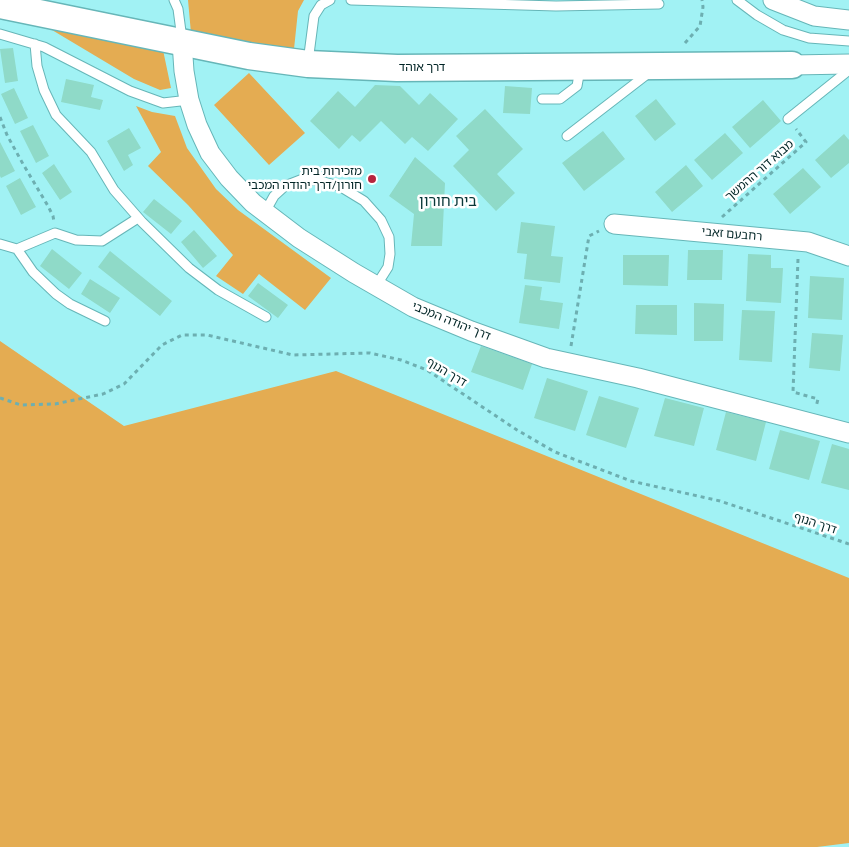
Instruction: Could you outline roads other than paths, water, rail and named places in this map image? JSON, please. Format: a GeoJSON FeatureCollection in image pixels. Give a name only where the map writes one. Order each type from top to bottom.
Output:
{"type":"FeatureCollection","features":[{"type":"Feature","properties":{"kind":"street"},"geometry":{"type":"LineString","coordinates":[[773,0],[814,16],[849,20]]}},
{"type":"Feature","properties":{"kind":"street","name":"דרך אוהד"},"geometry":{"type":"LineString","coordinates":[[0,5],[249,56],[308,64],[397,68],[849,64]]}},
{"type":"Feature","properties":{"kind":"street","name":"דרך יהודה המכבי"},"geometry":{"type":"LineString","coordinates":[[182,42],[184,71],[196,125],[210,153],[229,178],[253,203],[299,238],[376,286],[413,307],[546,358],[638,378],[849,433]]}},
{"type":"Feature","properties":{"kind":"street","name":"רחבעם זאבי"},"geometry":{"type":"LineString","coordinates":[[614,224],[808,242],[849,256]]}},
{"type":"Feature","properties":{"kind":"lane"},"geometry":{"type":"LineString","coordinates":[[174,0],[178,9],[182,42]]}},
{"type":"Feature","properties":{"kind":"lane"},"geometry":{"type":"LineString","coordinates":[[308,64],[314,16],[321,5],[330,0]]}},
{"type":"Feature","properties":{"kind":"lane"},"geometry":{"type":"LineString","coordinates":[[351,0],[445,1],[556,6],[660,4]]}},
{"type":"Feature","properties":{"kind":"lane"},"geometry":{"type":"LineString","coordinates":[[737,0],[757,15],[783,30],[809,38],[849,41]]}},
{"type":"Feature","properties":{"kind":"lane"},"geometry":{"type":"LineString","coordinates":[[0,34],[44,47],[130,92],[163,103],[189,100]]}},
{"type":"Feature","properties":{"kind":"lane"},"geometry":{"type":"LineString","coordinates":[[35,44],[36,66],[44,90],[56,115],[91,152],[114,190],[138,218],[189,268],[218,290],[266,317]]}},
{"type":"Feature","properties":{"kind":"lane"},"geometry":{"type":"LineString","coordinates":[[567,136],[658,66]]}},
{"type":"Feature","properties":{"kind":"lane"},"geometry":{"type":"LineString","coordinates":[[542,99],[560,99],[577,86],[580,67]]}},
{"type":"Feature","properties":{"kind":"lane"},"geometry":{"type":"LineString","coordinates":[[788,119],[849,70]]}},
{"type":"Feature","properties":{"kind":"lane"},"geometry":{"type":"LineString","coordinates":[[265,212],[274,196],[285,186],[302,179],[320,181],[341,187],[364,201],[381,220],[389,237],[390,254],[388,266],[376,286]]}},
{"type":"Feature","properties":{"kind":"lane"},"geometry":{"type":"LineString","coordinates":[[17,249],[55,233],[76,240],[102,242],[138,218]]}},
{"type":"Feature","properties":{"kind":"lane"},"geometry":{"type":"LineString","coordinates":[[0,244],[17,249],[33,272],[56,294],[70,304],[105,320]]}},
{"type":"Feature","properties":{"kind":"place","name":"מזכירות בית חורון/דרך יהודה המכבי"},"geometry":{"type":"Point","coordinates":[372,179]}},
{"type":"Feature","properties":{"kind":"district","name":"בית חורון"},"geometry":{"type":"Point","coordinates":[448,202]}}]}
